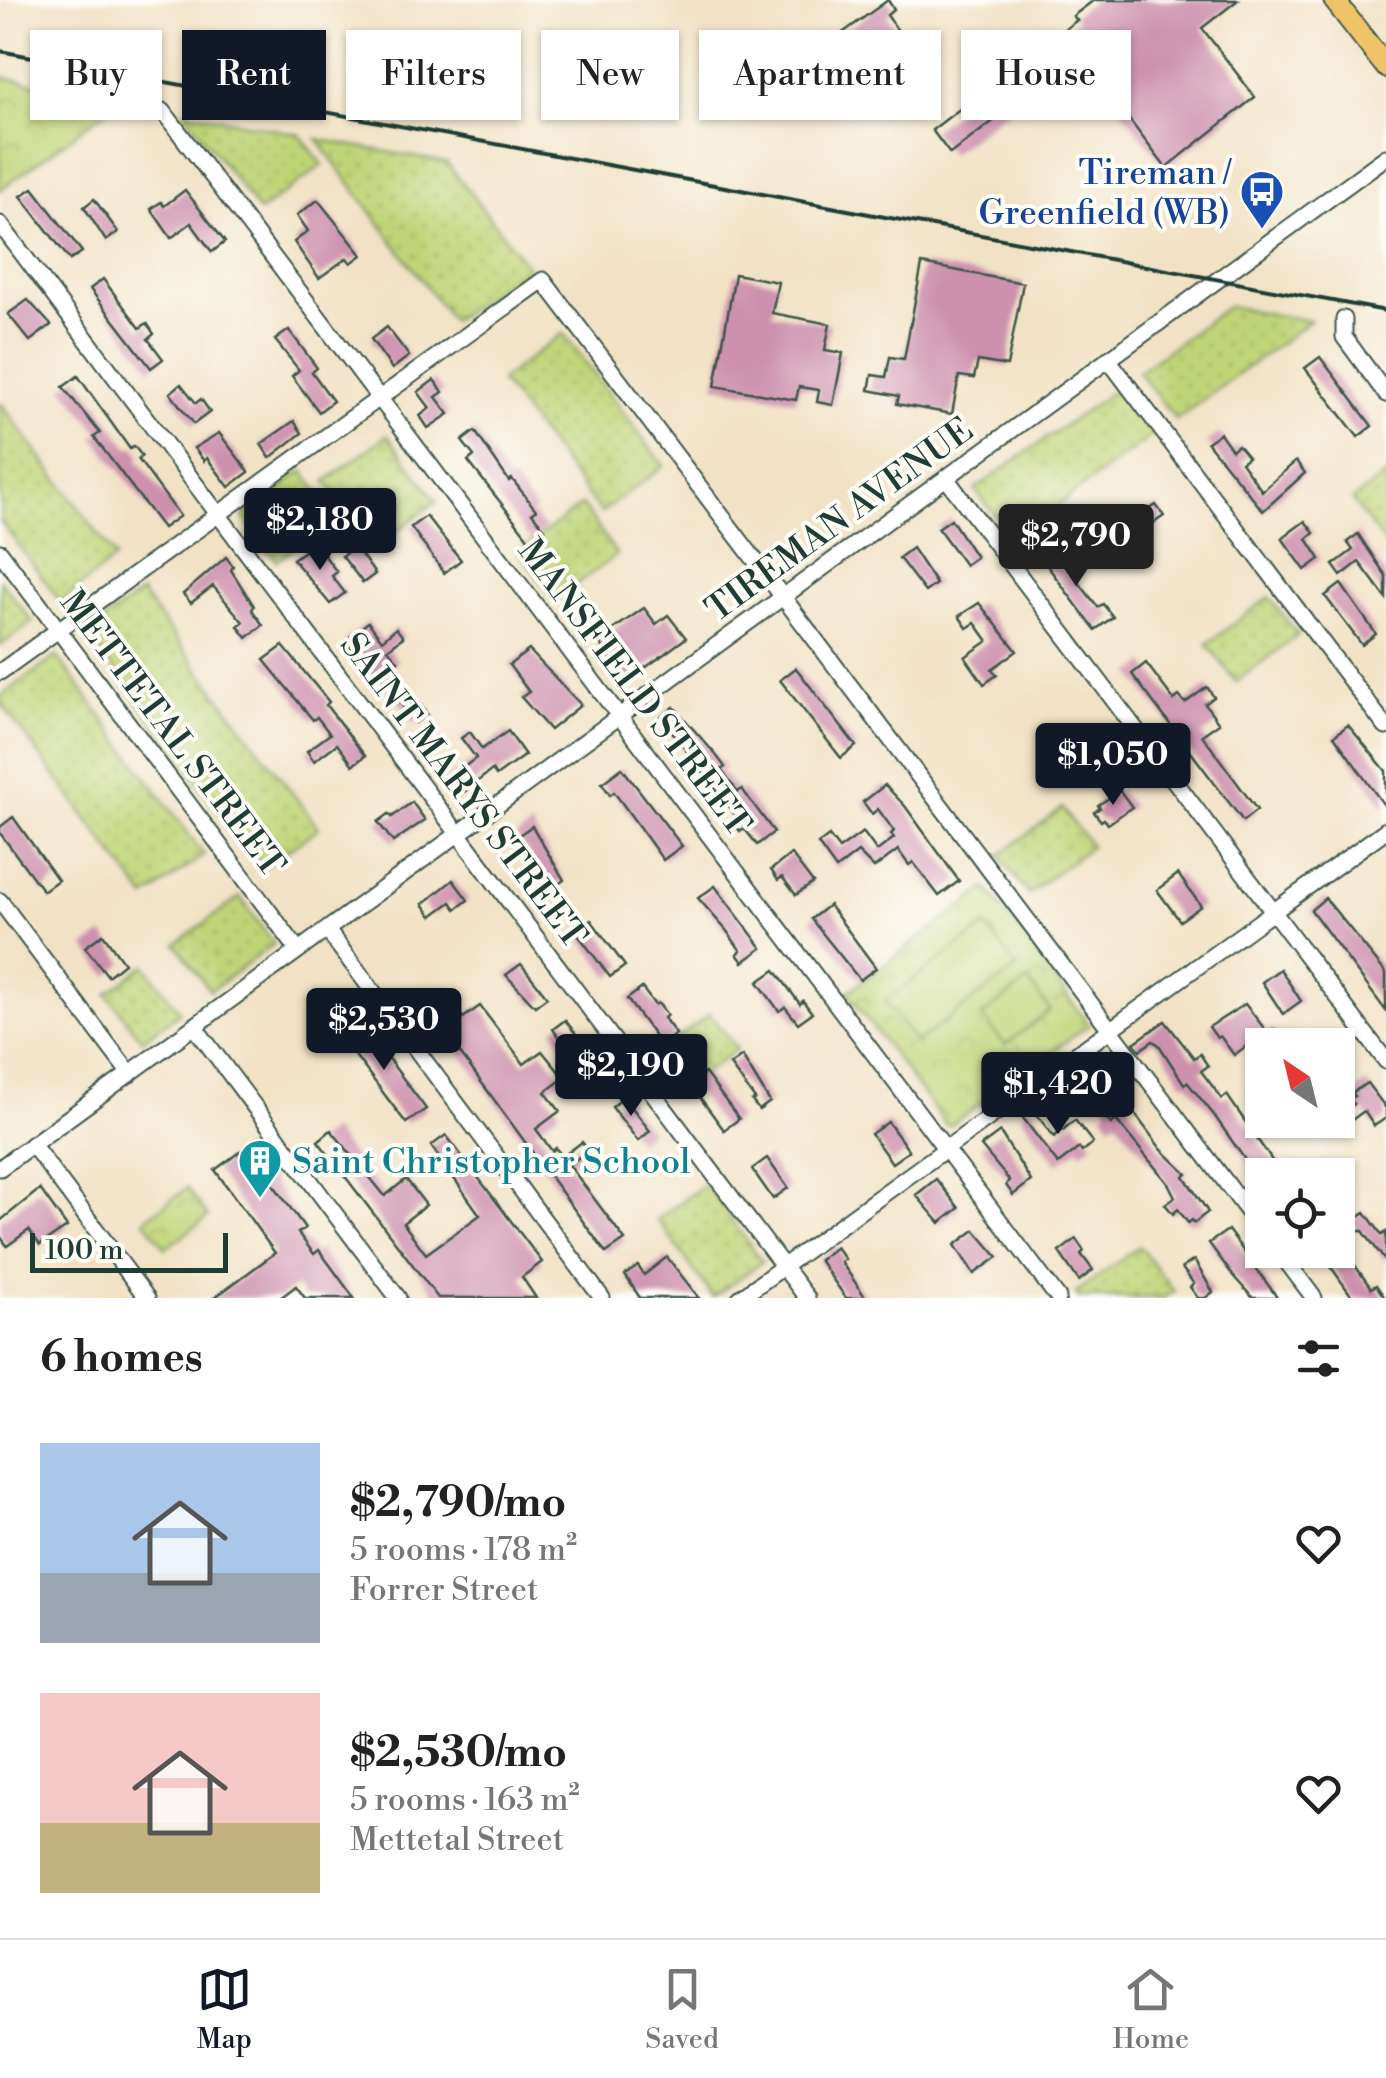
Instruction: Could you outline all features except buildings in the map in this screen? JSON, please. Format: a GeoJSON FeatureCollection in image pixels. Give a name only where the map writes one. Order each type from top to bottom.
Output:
{"type":"FeatureCollection","features":[{"type":"Feature","properties":{"kind":"main road"},"geometry":{"type":"LineString","coordinates":[[1334,0],[1386,67]]}},
{"type":"Feature","properties":{"kind":"street","name":"MANSFIELD STREET"},"geometry":{"type":"LineString","coordinates":[[163,112],[1058,1298]]}},
{"type":"Feature","properties":{"kind":"street","name":"TIREMAN AVENUE"},"geometry":{"type":"LineString","coordinates":[[298,950],[1386,157]]}},
{"type":"Feature","properties":{"kind":"street","name":"SAINT MARYS STREET"},"geometry":{"type":"LineString","coordinates":[[0,224],[807,1298]]}},
{"type":"Feature","properties":{"kind":"street"},"geometry":{"type":"LineString","coordinates":[[0,672],[543,280],[1245,1208]]}},
{"type":"Feature","properties":{"kind":"street"},"geometry":{"type":"LineString","coordinates":[[1344,319],[1344,336],[1386,394]]}},
{"type":"Feature","properties":{"kind":"street"},"geometry":{"type":"LineString","coordinates":[[1108,359],[1386,727]]}},
{"type":"Feature","properties":{"kind":"street"},"geometry":{"type":"LineString","coordinates":[[946,478],[1386,1060]]}},
{"type":"Feature","properties":{"kind":"street","name":"METTETAL STREET"},"geometry":{"type":"LineString","coordinates":[[0,552],[298,950]]}},
{"type":"Feature","properties":{"kind":"street"},"geometry":{"type":"LineString","coordinates":[[740,1298],[1386,830]]}},
{"type":"Feature","properties":{"kind":"street"},"geometry":{"type":"LineString","coordinates":[[0,902],[130,1074]]}},
{"type":"Feature","properties":{"kind":"street"},"geometry":{"type":"LineString","coordinates":[[327,930],[602,1298]]}},
{"type":"Feature","properties":{"kind":"street"},"geometry":{"type":"LineString","coordinates":[[0,1168],[298,950]]}},
{"type":"Feature","properties":{"kind":"street"},"geometry":{"type":"LineString","coordinates":[[194,1026],[398,1298]]}},
{"type":"Feature","properties":{"kind":"street"},"geometry":{"type":"LineString","coordinates":[[32,1144],[148,1298]]}},
{"type":"Feature","properties":{"kind":"street"},"geometry":{"type":"LineString","coordinates":[[1292,1268],[1314,1298]]}},
{"type":"Feature","properties":{"kind":"green space"},"geometry":{"type":"Polygon","coordinates":[[[0,77],[30,83],[30,120],[94,120],[0,190],[0,77]]]}},
{"type":"Feature","properties":{"kind":"green space"},"geometry":{"type":"Polygon","coordinates":[[[191,120],[229,120],[299,134],[323,165],[259,212],[191,120]]]}},
{"type":"Feature","properties":{"kind":"green space"},"geometry":{"type":"Polygon","coordinates":[[[317,139],[447,163],[528,267],[452,321],[317,139]]]}},
{"type":"Feature","properties":{"kind":"green space"},"geometry":{"type":"Polygon","coordinates":[[[1228,306],[1310,321],[1176,420],[1138,372],[1228,306]]]}},
{"type":"Feature","properties":{"kind":"green space"},"geometry":{"type":"Polygon","coordinates":[[[563,333],[664,466],[601,513],[500,381],[563,333]]]}},
{"type":"Feature","properties":{"kind":"green space"},"geometry":{"type":"Polygon","coordinates":[[[1119,387],[1154,434],[1012,539],[975,489],[1119,387]]]}},
{"type":"Feature","properties":{"kind":"green space"},"geometry":{"type":"Polygon","coordinates":[[[0,402],[116,558],[61,602],[0,521],[0,402]]]}},
{"type":"Feature","properties":{"kind":"green space"},"geometry":{"type":"Polygon","coordinates":[[[387,435],[437,501],[376,547],[326,481],[387,435]]]}},
{"type":"Feature","properties":{"kind":"green space"},"geometry":{"type":"Polygon","coordinates":[[[303,471],[337,516],[277,561],[243,516],[303,471]]]}},
{"type":"Feature","properties":{"kind":"green space"},"geometry":{"type":"Polygon","coordinates":[[[1386,475],[1386,546],[1352,500],[1386,475]]]}},
{"type":"Feature","properties":{"kind":"green space"},"geometry":{"type":"Polygon","coordinates":[[[582,505],[617,555],[555,600],[519,551],[582,505]]]}},
{"type":"Feature","properties":{"kind":"green space"},"geometry":{"type":"Polygon","coordinates":[[[0,580],[33,622],[0,646],[0,580]]]}},
{"type":"Feature","properties":{"kind":"green space"},"geometry":{"type":"Polygon","coordinates":[[[141,593],[319,828],[261,869],[87,633],[141,593]]]}},
{"type":"Feature","properties":{"kind":"green space"},"geometry":{"type":"Polygon","coordinates":[[[1269,597],[1298,635],[1236,682],[1207,644],[1269,597]]]}},
{"type":"Feature","properties":{"kind":"green space"},"geometry":{"type":"Polygon","coordinates":[[[57,656],[204,855],[146,898],[0,702],[0,697],[57,656]]]}},
{"type":"Feature","properties":{"kind":"green space"},"geometry":{"type":"Polygon","coordinates":[[[1062,808],[1091,846],[1028,894],[999,856],[1062,808]]]}},
{"type":"Feature","properties":{"kind":"green space"},"geometry":{"type":"Polygon","coordinates":[[[987,888],[1089,1025],[946,1125],[847,993],[987,888]]]}},
{"type":"Feature","properties":{"kind":"green space"},"geometry":{"type":"Polygon","coordinates":[[[240,897],[274,944],[210,991],[176,944],[240,897]]]}},
{"type":"Feature","properties":{"kind":"green space"},"geometry":{"type":"Polygon","coordinates":[[[986,926],[1017,968],[916,1043],[885,1001],[986,926]]]}},
{"type":"Feature","properties":{"kind":"green space"},"geometry":{"type":"Polygon","coordinates":[[[145,965],[180,1012],[142,1040],[107,994],[145,965]]]}},
{"type":"Feature","properties":{"kind":"green space"},"geometry":{"type":"Polygon","coordinates":[[[1028,981],[1050,1010],[1005,1045],[982,1016],[1028,981]]]}},
{"type":"Feature","properties":{"kind":"green space"},"geometry":{"type":"Polygon","coordinates":[[[710,1014],[737,1049],[675,1095],[648,1060],[710,1014]]]}},
{"type":"Feature","properties":{"kind":"green space"},"geometry":{"type":"Polygon","coordinates":[[[705,1184],[762,1262],[713,1297],[657,1219],[705,1184]]]}},
{"type":"Feature","properties":{"kind":"green space"},"geometry":{"type":"Polygon","coordinates":[[[187,1188],[208,1217],[166,1248],[144,1220],[187,1188]]]}},
{"type":"Feature","properties":{"kind":"green space"},"geometry":{"type":"Polygon","coordinates":[[[1139,1246],[1174,1291],[1164,1298],[1079,1298],[1076,1293],[1139,1246]]]}},
{"type":"Feature","properties":{"kind":"railway"},"geometry":{"type":"LineString","coordinates":[[0,51],[1386,311]]}},
{"type":"Feature","properties":{"kind":"place","name":"Tireman / Greenfield (WB)"},"geometry":{"type":"Point","coordinates":[1262,230]}},
{"type":"Feature","properties":{"kind":"place","name":"Saint Christopher School"},"geometry":{"type":"Point","coordinates":[260,1199]}}]}
